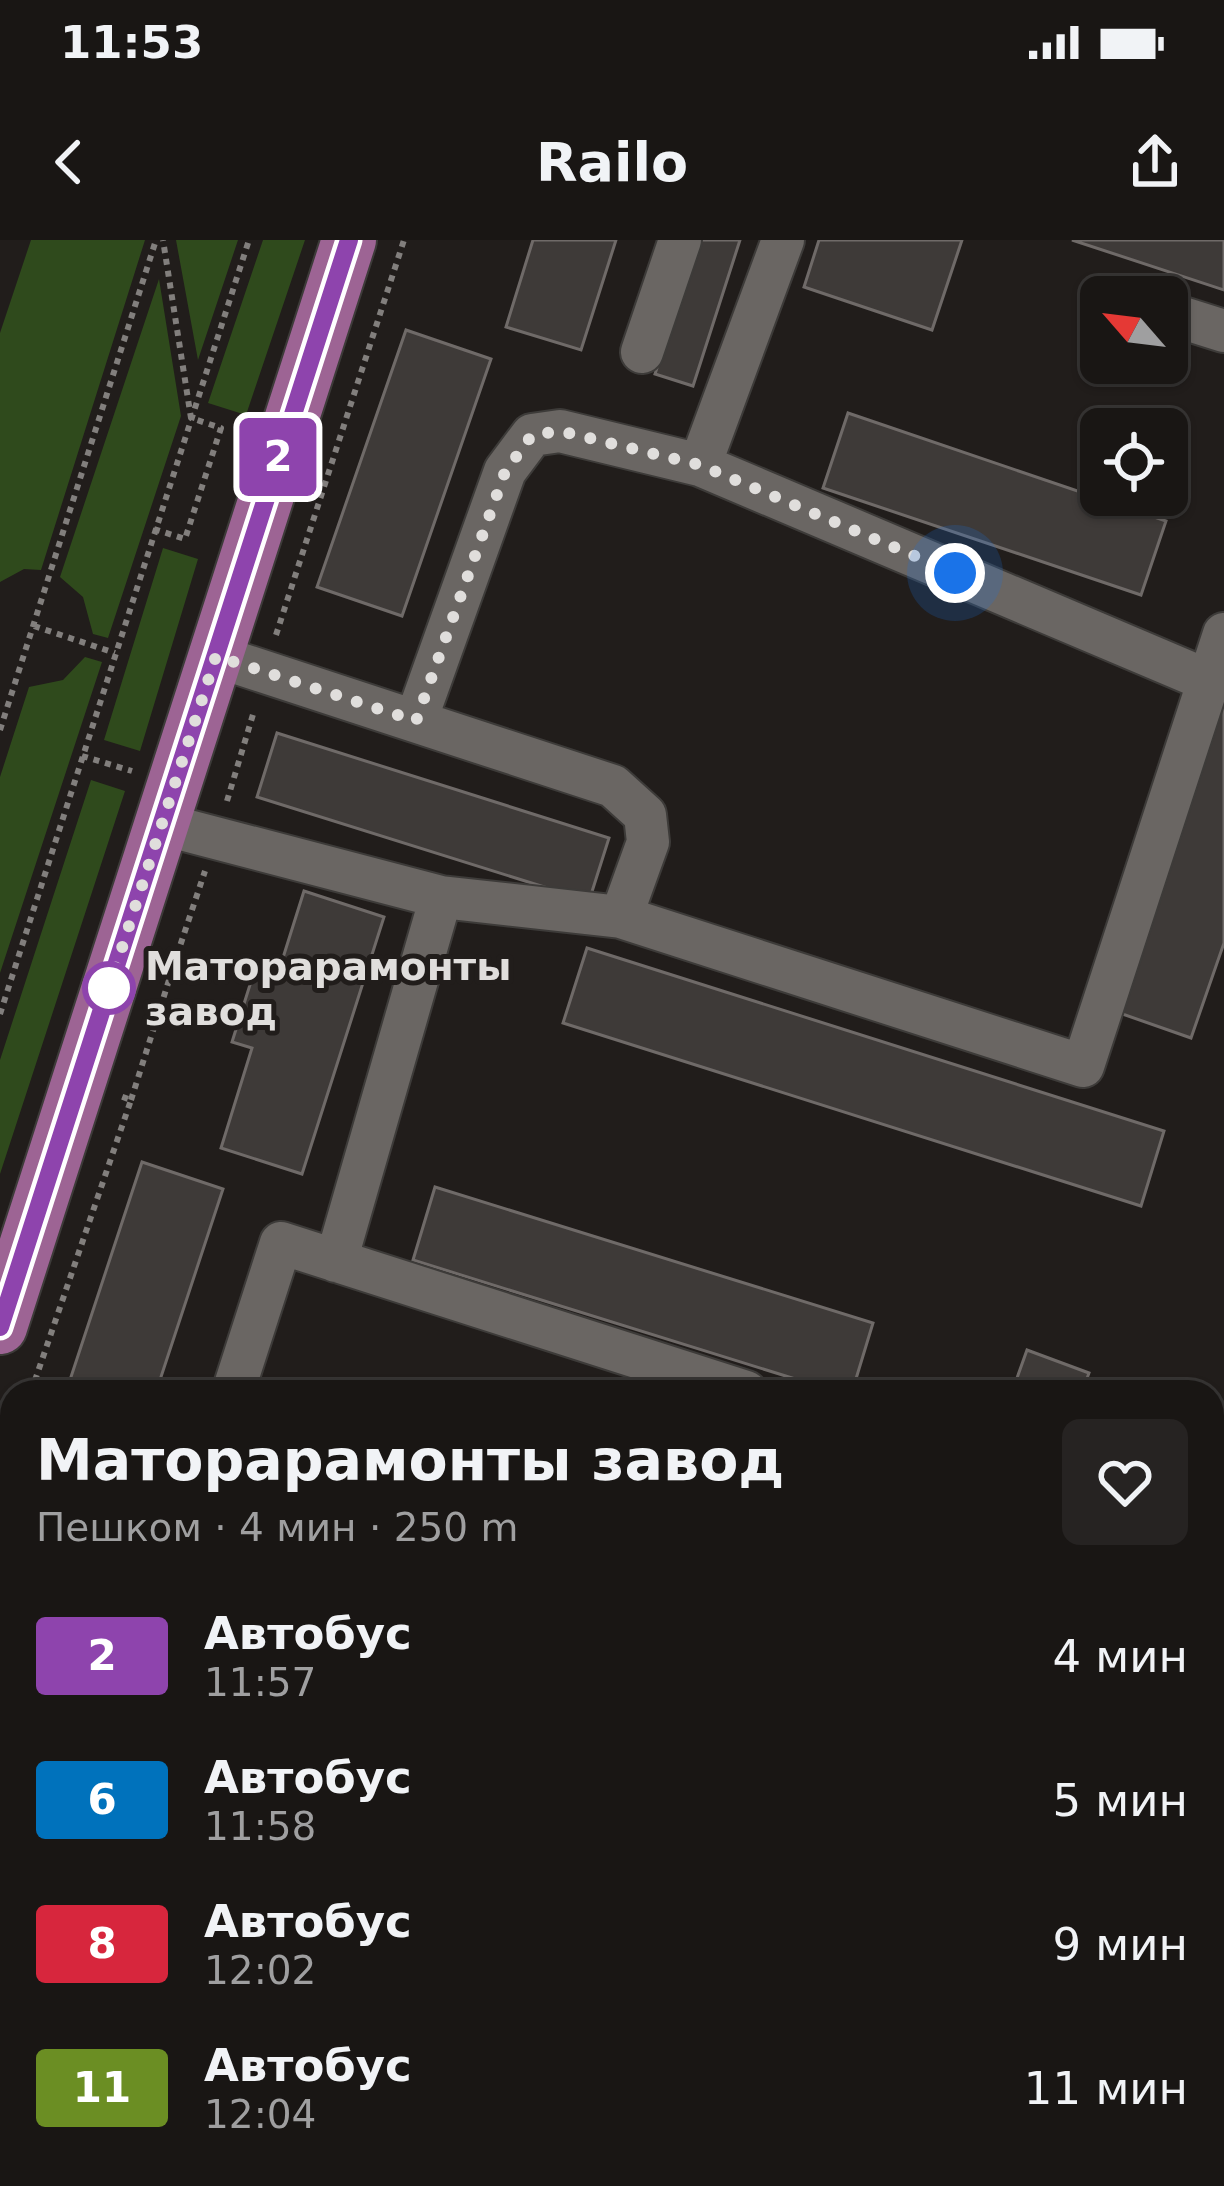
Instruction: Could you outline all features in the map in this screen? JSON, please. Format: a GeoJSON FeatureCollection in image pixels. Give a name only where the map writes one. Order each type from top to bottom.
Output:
{"type":"FeatureCollection","features":[{"type":"Feature","properties":{"kind":"main road"},"geometry":{"type":"LineString","coordinates":[[0,1327],[162,824],[241,663],[349,240]]}},
{"type":"Feature","properties":{"kind":"lane"},"geometry":{"type":"LineString","coordinates":[[642,352],[680,240]]}},
{"type":"Feature","properties":{"kind":"lane"},"geometry":{"type":"LineString","coordinates":[[700,465],[783,240]]}},
{"type":"Feature","properties":{"kind":"lane"},"geometry":{"type":"LineString","coordinates":[[1188,320],[1224,331]]}},
{"type":"Feature","properties":{"kind":"lane"},"geometry":{"type":"LineString","coordinates":[[416,721],[505,472],[532,435],[560,431],[700,465],[1209,681]]}},
{"type":"Feature","properties":{"kind":"lane"},"geometry":{"type":"LineString","coordinates":[[162,824],[440,897],[622,917],[1083,1066],[1224,634]]}},
{"type":"Feature","properties":{"kind":"lane"},"geometry":{"type":"LineString","coordinates":[[241,663],[613,787],[645,815],[648,842],[622,917]]}},
{"type":"Feature","properties":{"kind":"lane"},"geometry":{"type":"LineString","coordinates":[[337,1261],[440,897]]}},
{"type":"Feature","properties":{"kind":"lane"},"geometry":{"type":"LineString","coordinates":[[237,1380],[280,1243],[709,1380]]}},
{"type":"Feature","properties":{"kind":"path"},"geometry":{"type":"LineString","coordinates":[[159,240],[191,418]]}},
{"type":"Feature","properties":{"kind":"path"},"geometry":{"type":"LineString","coordinates":[[0,730],[159,240]]}},
{"type":"Feature","properties":{"kind":"path"},"geometry":{"type":"LineString","coordinates":[[0,1014],[249,240]]}},
{"type":"Feature","properties":{"kind":"path"},"geometry":{"type":"LineString","coordinates":[[35,1380],[215,841],[241,663],[404,240]]}},
{"type":"Feature","properties":{"kind":"path"},"geometry":{"type":"LineString","coordinates":[[154,530],[185,539],[221,428],[191,418]]}},
{"type":"Feature","properties":{"kind":"path"},"geometry":{"type":"LineString","coordinates":[[34,626],[115,653]]}},
{"type":"Feature","properties":{"kind":"path"},"geometry":{"type":"LineString","coordinates":[[154,951],[176,958]]}},
{"type":"Feature","properties":{"kind":"path"},"geometry":{"type":"LineString","coordinates":[[107,1092],[131,1100]]}},
{"type":"Feature","properties":{"kind":"green space"},"geometry":{"type":"Polygon","coordinates":[[[31,240],[145,240],[41,570],[24,569],[0,582],[0,333],[31,240]]]}},
{"type":"Feature","properties":{"kind":"green space"},"geometry":{"type":"Polygon","coordinates":[[[176,240],[238,240],[198,360],[176,240]]]}},
{"type":"Feature","properties":{"kind":"green space"},"geometry":{"type":"Polygon","coordinates":[[[263,240],[305,240],[246,415],[208,403],[263,240]]]}},
{"type":"Feature","properties":{"kind":"green space"},"geometry":{"type":"Polygon","coordinates":[[[159,279],[181,416],[108,638],[93,634],[83,597],[60,577],[159,279]]]}},
{"type":"Feature","properties":{"kind":"green space"},"geometry":{"type":"Polygon","coordinates":[[[163,548],[198,559],[140,751],[104,740],[163,548]]]}},
{"type":"Feature","properties":{"kind":"green space"},"geometry":{"type":"Polygon","coordinates":[[[85,657],[102,662],[0,973],[0,777],[29,687],[63,680],[85,657]]]}},
{"type":"Feature","properties":{"kind":"green space"},"geometry":{"type":"Polygon","coordinates":[[[91,780],[125,791],[0,1174],[0,1060],[91,780]]]}},
{"type":"Feature","properties":{"kind":"building"},"geometry":{"type":"Polygon","coordinates":[[[533,240],[616,240],[581,350],[506,327],[533,240]]]}},
{"type":"Feature","properties":{"kind":"building"},"geometry":{"type":"Polygon","coordinates":[[[689,240],[740,240],[693,386],[655,374],[681,293],[689,240]]]}},
{"type":"Feature","properties":{"kind":"building"},"geometry":{"type":"Polygon","coordinates":[[[819,240],[962,240],[932,330],[804,287],[819,240]]]}},
{"type":"Feature","properties":{"kind":"building"},"geometry":{"type":"Polygon","coordinates":[[[1072,240],[1224,240],[1224,290],[1072,240]]]}},
{"type":"Feature","properties":{"kind":"building"},"geometry":{"type":"Polygon","coordinates":[[[406,330],[491,359],[402,616],[317,587],[406,330]]]}},
{"type":"Feature","properties":{"kind":"building"},"geometry":{"type":"Polygon","coordinates":[[[848,413],[1080,492],[1080,516],[1151,516],[1166,521],[1141,595],[823,488],[848,413]]]}},
{"type":"Feature","properties":{"kind":"building"},"geometry":{"type":"Polygon","coordinates":[[[1224,685],[1224,943],[1191,1038],[1111,1010],[1224,685]]]}},
{"type":"Feature","properties":{"kind":"building"},"geometry":{"type":"Polygon","coordinates":[[[277,733],[609,838],[589,901],[257,797],[277,733]]]}},
{"type":"Feature","properties":{"kind":"building"},"geometry":{"type":"Polygon","coordinates":[[[304,891],[384,917],[302,1174],[221,1148],[252,1048],[232,1042],[254,972],[276,980],[304,891]]]}},
{"type":"Feature","properties":{"kind":"building"},"geometry":{"type":"Polygon","coordinates":[[[587,948],[1164,1131],[1141,1206],[563,1023],[587,948]]]}},
{"type":"Feature","properties":{"kind":"building"},"geometry":{"type":"Polygon","coordinates":[[[142,1162],[223,1189],[160,1380],[70,1380],[142,1162]]]}},
{"type":"Feature","properties":{"kind":"building"},"geometry":{"type":"Polygon","coordinates":[[[435,1187],[873,1323],[856,1380],[798,1380],[413,1260],[435,1187]]]}},
{"type":"Feature","properties":{"kind":"building"},"geometry":{"type":"Polygon","coordinates":[[[1027,1350],[1089,1373],[1086,1380],[1016,1380],[1027,1350]]]}},
{"type":"Feature","properties":{"kind":"bus line","name":"2"},"geometry":{"type":"LineString","coordinates":[[0,1327],[349,240]]}},
{"type":"Feature","properties":{"kind":"place","name":"Маторарамонты завод"},"geometry":{"type":"Point","coordinates":[109,988]}},
{"type":"Feature","properties":{"kind":"route"},"geometry":{"type":"LineString","coordinates":[[109,988],[216,656],[416,721],[505,472],[532,435],[560,431],[700,465],[955,573]]}}]}
